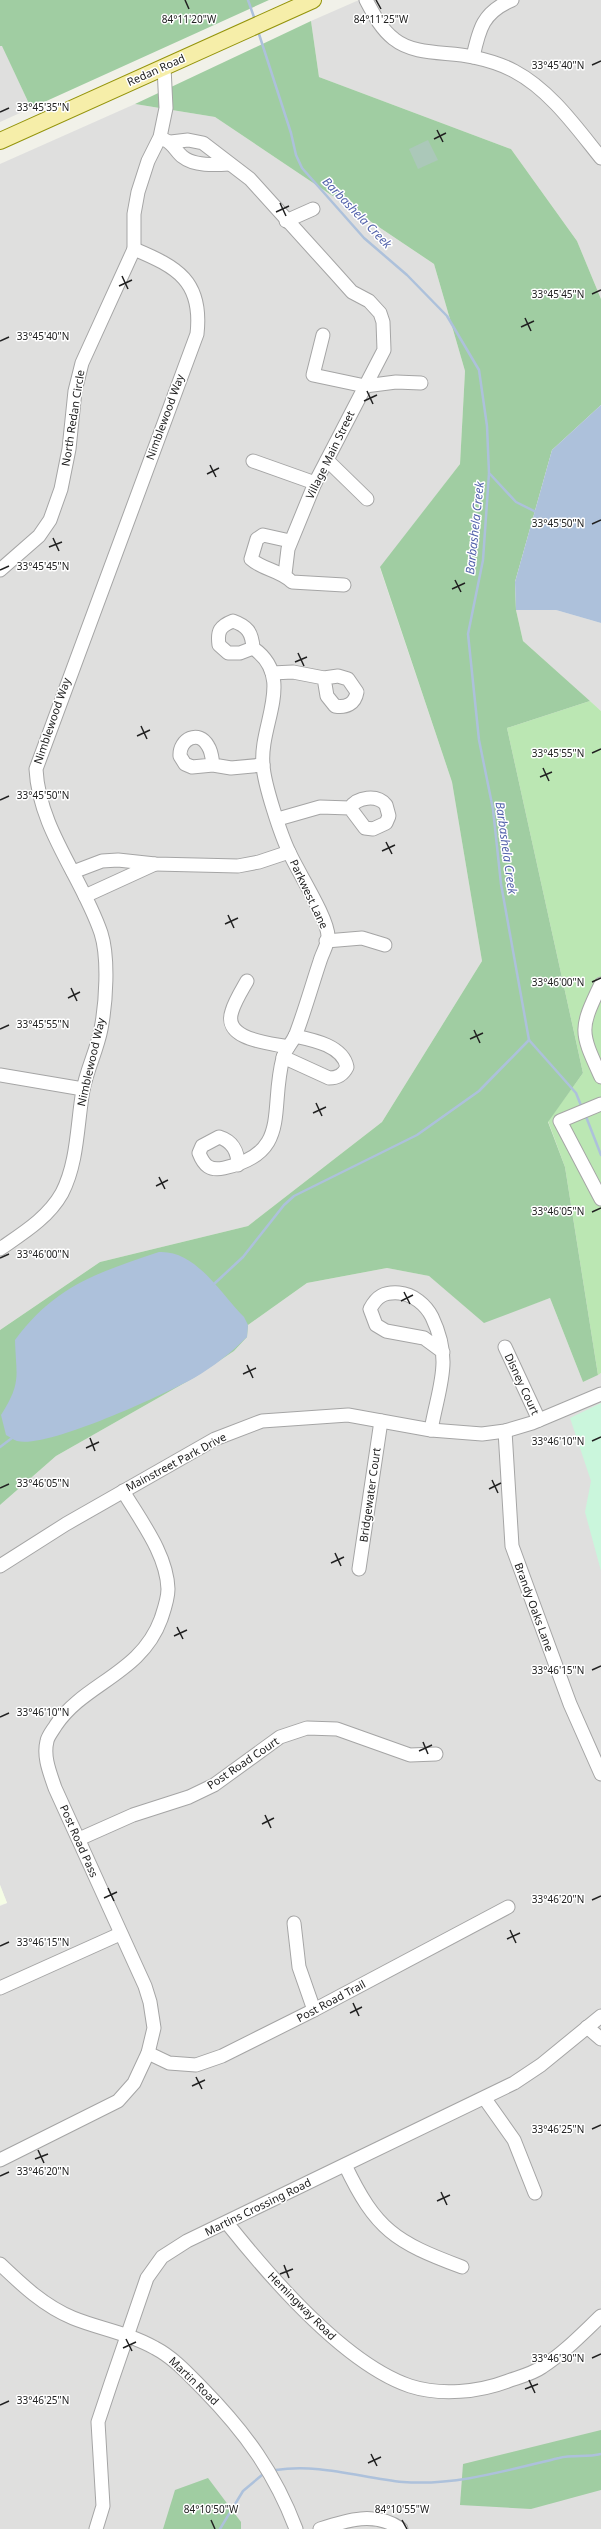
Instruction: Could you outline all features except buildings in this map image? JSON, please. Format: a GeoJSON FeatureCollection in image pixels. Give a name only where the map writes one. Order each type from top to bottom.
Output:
{"type":"FeatureCollection","features":[{"type":"Feature","properties":{"kind":"main road","name":"Redan Road"},"geometry":{"type":"LineString","coordinates":[[0,141],[313,0]]}},
{"type":"Feature","properties":{"kind":"street"},"geometry":{"type":"LineString","coordinates":[[366,0],[377,20],[395,40],[424,50],[473,57],[514,71],[531,83],[569,119],[601,158]]}},
{"type":"Feature","properties":{"kind":"street"},"geometry":{"type":"LineString","coordinates":[[473,57],[480,27],[490,13],[512,0]]}},
{"type":"Feature","properties":{"kind":"street","name":"North Redan Circle"},"geometry":{"type":"LineString","coordinates":[[0,570],[39,536],[50,520],[65,469],[75,391],[82,363],[134,249],[134,214],[138,192],[148,161],[166,140],[164,67]]}},
{"type":"Feature","properties":{"kind":"street"},"geometry":{"type":"LineString","coordinates":[[166,140],[183,158],[206,165],[228,164]]}},
{"type":"Feature","properties":{"kind":"street","name":"Village Main Street"},"geometry":{"type":"LineString","coordinates":[[166,140],[188,140],[203,143],[228,164],[250,179],[286,221],[352,292],[369,301],[380,313],[384,350],[315,483],[290,541],[285,574]]}},
{"type":"Feature","properties":{"kind":"street"},"geometry":{"type":"LineString","coordinates":[[286,221],[313,208]]}},
{"type":"Feature","properties":{"kind":"street","name":"Nimblewood Way"},"geometry":{"type":"LineString","coordinates":[[0,1249],[41,1219],[62,1193],[72,1165],[84,1089],[101,1030],[105,993],[105,963],[101,934],[85,896],[45,813],[36,784],[36,768],[197,334],[199,319],[196,305],[182,274],[167,263],[134,249]]}},
{"type":"Feature","properties":{"kind":"street"},"geometry":{"type":"LineString","coordinates":[[323,335],[313,375],[365,386],[396,382],[421,383]]}},
{"type":"Feature","properties":{"kind":"street"},"geometry":{"type":"LineString","coordinates":[[327,460],[367,499]]}},
{"type":"Feature","properties":{"kind":"street"},"geometry":{"type":"LineString","coordinates":[[252,461],[315,483]]}},
{"type":"Feature","properties":{"kind":"street"},"geometry":{"type":"LineString","coordinates":[[290,541],[263,534],[257,539],[251,559],[257,565],[285,574],[292,582],[344,585]]}},
{"type":"Feature","properties":{"kind":"street"},"geometry":{"type":"LineString","coordinates":[[253,648],[267,660],[272,673],[293,672],[324,678]]}},
{"type":"Feature","properties":{"kind":"street","name":"Parkwest Lane"},"geometry":{"type":"LineString","coordinates":[[238,1165],[255,1158],[268,1143],[274,1124],[285,1052],[296,1036],[328,938],[325,925],[289,852],[263,765],[274,694],[272,673]]}},
{"type":"Feature","properties":{"kind":"street"},"geometry":{"type":"LineString","coordinates":[[213,765],[231,768],[263,765]]}},
{"type":"Feature","properties":{"kind":"street"},"geometry":{"type":"LineString","coordinates":[[278,819],[320,807],[350,808]]}},
{"type":"Feature","properties":{"kind":"street"},"geometry":{"type":"LineString","coordinates":[[73,872],[102,861],[118,860],[154,864],[238,866],[258,862],[289,852]]}},
{"type":"Feature","properties":{"kind":"street"},"geometry":{"type":"LineString","coordinates":[[85,896],[154,864]]}},
{"type":"Feature","properties":{"kind":"street"},"geometry":{"type":"LineString","coordinates":[[326,941],[362,938],[385,945]]}},
{"type":"Feature","properties":{"kind":"street"},"geometry":{"type":"LineString","coordinates":[[248,981],[231,1012],[230,1022],[235,1031],[250,1039],[285,1052],[329,1078],[336,1078],[344,1074],[347,1067],[346,1060],[340,1052],[296,1036]]}},
{"type":"Feature","properties":{"kind":"street"},"geometry":{"type":"LineString","coordinates":[[601,984],[585,1018],[584,1032],[586,1045],[601,1077]]}},
{"type":"Feature","properties":{"kind":"street"},"geometry":{"type":"LineString","coordinates":[[0,1075],[84,1089]]}},
{"type":"Feature","properties":{"kind":"street"},"geometry":{"type":"LineString","coordinates":[[596,1105],[560,1121],[601,1199]]}},
{"type":"Feature","properties":{"kind":"street"},"geometry":{"type":"LineString","coordinates":[[431,1430],[442,1379],[443,1352],[441,1336],[428,1309],[414,1298],[391,1293],[382,1294],[374,1300],[370,1309],[376,1325],[386,1331],[424,1338],[443,1352]]}},
{"type":"Feature","properties":{"kind":"street","name":"Disney Court"},"geometry":{"type":"LineString","coordinates":[[505,1347],[539,1420]]}},
{"type":"Feature","properties":{"kind":"street","name":"Mainstreet Park Drive"},"geometry":{"type":"LineString","coordinates":[[0,1566],[14,1555],[123,1491],[216,1439],[262,1421],[348,1415],[460,1434],[505,1431],[539,1420],[601,1394]]}},
{"type":"Feature","properties":{"kind":"street","name":"Bridgewater Court"},"geometry":{"type":"LineString","coordinates":[[359,1569],[381,1421]]}},
{"type":"Feature","properties":{"kind":"street","name":"Brandy Oaks Lane"},"geometry":{"type":"LineString","coordinates":[[505,1431],[512,1546],[520,1573],[570,1704],[601,1774]]}},
{"type":"Feature","properties":{"kind":"street","name":"Post Road Pass"},"geometry":{"type":"LineString","coordinates":[[0,2160],[118,2102],[134,2083],[148,2054],[154,2028],[150,2002],[55,1788],[46,1761],[47,1740],[59,1721],[76,1704],[145,1650],[157,1630],[165,1608],[168,1589],[159,1556],[123,1491]]}},
{"type":"Feature","properties":{"kind":"street","name":"Post Road Court"},"geometry":{"type":"LineString","coordinates":[[78,1839],[133,1815],[189,1797],[214,1785],[280,1737],[307,1728],[337,1729],[410,1755],[436,1754]]}},
{"type":"Feature","properties":{"kind":"street","name":"Post Road Trail"},"geometry":{"type":"LineString","coordinates":[[148,2054],[169,2064],[196,2065],[222,2056],[314,2010],[508,1907]]}},
{"type":"Feature","properties":{"kind":"street"},"geometry":{"type":"LineString","coordinates":[[294,1923],[299,1967],[314,2010]]}},
{"type":"Feature","properties":{"kind":"street"},"geometry":{"type":"LineString","coordinates":[[0,1988],[120,1934]]}},
{"type":"Feature","properties":{"kind":"street","name":"Martins Crossing Road"},"geometry":{"type":"LineString","coordinates":[[96,2529],[104,2506],[98,2422],[147,2278],[162,2258],[187,2241],[227,2223],[345,2164],[485,2099],[541,2065],[601,2016]]}},
{"type":"Feature","properties":{"kind":"street"},"geometry":{"type":"LineString","coordinates":[[587,2027],[601,2039]]}},
{"type":"Feature","properties":{"kind":"street"},"geometry":{"type":"LineString","coordinates":[[485,2099],[514,2140],[535,2193]]}},
{"type":"Feature","properties":{"kind":"street"},"geometry":{"type":"LineString","coordinates":[[345,2164],[361,2198],[375,2218],[392,2233],[413,2247],[462,2267]]}},
{"type":"Feature","properties":{"kind":"street","name":"Hemingway Road"},"geometry":{"type":"LineString","coordinates":[[227,2223],[260,2265],[339,2343],[378,2372],[411,2386],[446,2392],[499,2384],[540,2369],[567,2349],[601,2316]]}},
{"type":"Feature","properties":{"kind":"street","name":"Martin Road"},"geometry":{"type":"LineString","coordinates":[[0,2264],[22,2285],[56,2309],[73,2318],[128,2336],[171,2358],[224,2411],[264,2463],[284,2496],[296,2529]]}},
{"type":"Feature","properties":{"kind":"street"},"geometry":{"type":"LineString","coordinates":[[320,2529],[341,2522],[372,2517],[392,2523],[401,2529]]}},
{"type":"Feature","properties":{"kind":"shaded area"},"geometry":{"type":"Polygon","coordinates":[[[359,0],[601,0],[601,299],[577,241],[511,149],[319,77],[311,21],[359,0]]]}},
{"type":"Feature","properties":{"kind":"shaded area"},"geometry":{"type":"Polygon","coordinates":[[[2,45],[31,108],[0,122],[0,46],[2,45]]]}},
{"type":"Feature","properties":{"kind":"shaded area"},"geometry":{"type":"Polygon","coordinates":[[[135,104],[215,117],[434,264],[465,371],[460,464],[380,568],[452,782],[482,961],[382,1122],[248,1226],[100,1262],[0,1330],[0,164],[135,104]]]}},
{"type":"Feature","properties":{"kind":"shaded area"},"geometry":{"type":"Polygon","coordinates":[[[428,140],[438,160],[418,169],[409,149],[428,140]]]}},
{"type":"Feature","properties":{"kind":"shaded area"},"geometry":{"type":"Polygon","coordinates":[[[516,610],[556,610],[601,623],[601,711],[523,641],[516,610]]]}},
{"type":"Feature","properties":{"kind":"shaded area"},"geometry":{"type":"Polygon","coordinates":[[[387,1268],[429,1276],[484,1322],[550,1298],[583,1382],[601,1373],[601,2529],[0,2529],[0,1906],[7,1903],[0,1885],[0,1505],[56,1456],[195,1377],[234,1351],[247,1337],[248,1325],[307,1283],[387,1268]]]}},
{"type":"Feature","properties":{"kind":"shaded area"},"geometry":{"type":"Polygon","coordinates":[[[601,1403],[601,1571],[585,1512],[591,1481],[570,1418],[601,1403]]]}},
{"type":"Feature","properties":{"kind":"shaded area"},"geometry":{"type":"Polygon","coordinates":[[[0,1885],[7,1903],[0,1905],[0,1885]]]}},
{"type":"Feature","properties":{"kind":"green space"},"geometry":{"type":"Polygon","coordinates":[[[0,0],[269,0],[31,108],[2,46],[0,46],[0,0]]]}},
{"type":"Feature","properties":{"kind":"green space"},"geometry":{"type":"Polygon","coordinates":[[[311,21],[319,77],[511,149],[577,241],[601,299],[601,405],[552,450],[515,582],[516,610],[523,641],[590,701],[507,728],[583,1073],[548,1122],[565,1167],[598,1375],[583,1382],[550,1298],[484,1323],[429,1276],[387,1268],[307,1283],[248,1325],[247,1337],[234,1351],[195,1377],[56,1456],[0,1505],[0,1330],[100,1262],[248,1226],[382,1122],[482,961],[452,782],[380,567],[460,464],[465,371],[434,264],[215,117],[135,104],[311,21]]]}},
{"type":"Feature","properties":{"kind":"green space"},"geometry":{"type":"Polygon","coordinates":[[[590,701],[601,711],[601,1373],[598,1375],[565,1167],[548,1121],[583,1073],[507,728],[590,701]]]}},
{"type":"Feature","properties":{"kind":"green space"},"geometry":{"type":"Polygon","coordinates":[[[601,2430],[601,2490],[531,2509],[460,2505],[463,2464],[601,2430]]]}},
{"type":"Feature","properties":{"kind":"green space"},"geometry":{"type":"Polygon","coordinates":[[[208,2478],[241,2522],[241,2529],[163,2529],[175,2490],[208,2478]]]}},
{"type":"Feature","properties":{"kind":"water"},"geometry":{"type":"Polygon","coordinates":[[[601,405],[601,623],[556,610],[516,610],[515,582],[552,450],[601,405]]]}},
{"type":"Feature","properties":{"kind":"water"},"geometry":{"type":"Polygon","coordinates":[[[159,1252],[172,1253],[185,1258],[196,1265],[244,1317],[248,1325],[247,1337],[222,1359],[194,1378],[158,1396],[79,1429],[53,1437],[32,1441],[17,1441],[6,1435],[1,1415],[8,1404],[15,1386],[17,1371],[15,1340],[30,1321],[46,1306],[79,1283],[116,1267],[159,1252]]]}},
{"type":"Feature","properties":{"kind":"waterway","name":"Barbashela Creek"},"geometry":{"type":"LineString","coordinates":[[248,0],[255,20]]}},
{"type":"Feature","properties":{"kind":"waterway","name":"Barbashela Creek"},"geometry":{"type":"LineString","coordinates":[[258,31],[291,133],[296,155],[302,168],[364,238],[407,275],[447,316],[479,370],[487,426],[489,473],[483,560],[468,634],[479,740],[493,809],[501,884],[529,1040],[576,1093],[582,1108]]}},
{"type":"Feature","properties":{"kind":"waterway"},"geometry":{"type":"LineString","coordinates":[[490,474],[516,502],[536,512]]}},
{"type":"Feature","properties":{"kind":"waterway"},"geometry":{"type":"LineString","coordinates":[[214,1284],[243,1257],[284,1205],[294,1196],[417,1135],[479,1091],[529,1040]]}},
{"type":"Feature","properties":{"kind":"waterway","name":"Barbashela Creek"},"geometry":{"type":"LineString","coordinates":[[585,1114],[601,1155]]}},
{"type":"Feature","properties":{"kind":"waterway"},"geometry":{"type":"LineString","coordinates":[[0,1447],[12,1438]]}},
{"type":"Feature","properties":{"kind":"waterway"},"geometry":{"type":"LineString","coordinates":[[276,2470],[308,2468],[387,2480],[423,2483],[443,2482],[482,2476],[570,2456],[590,2456],[601,2454]]}},
{"type":"Feature","properties":{"kind":"waterway"},"geometry":{"type":"LineString","coordinates":[[220,2529],[243,2491],[262,2475]]}}]}
